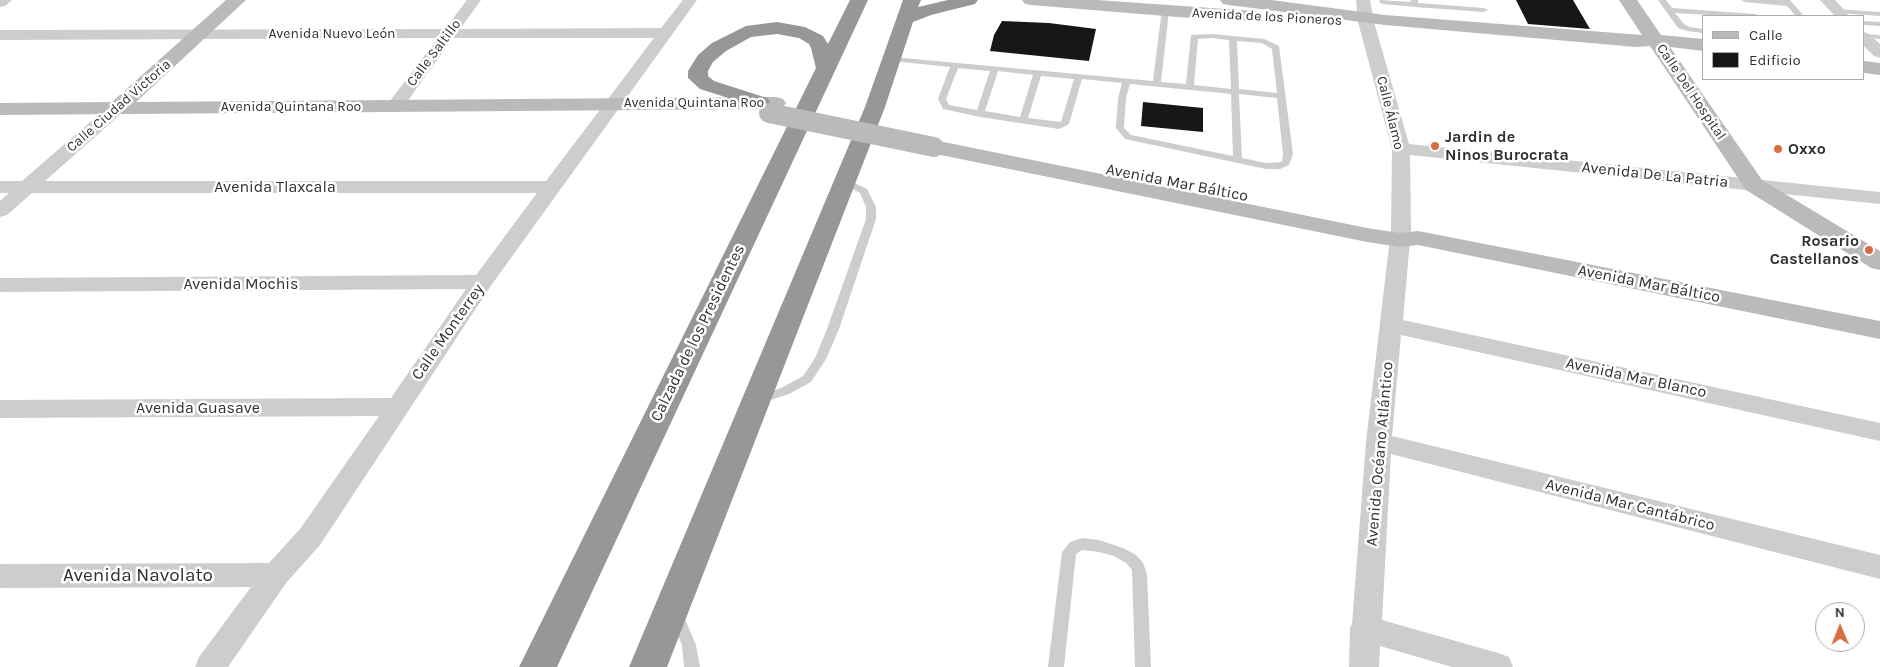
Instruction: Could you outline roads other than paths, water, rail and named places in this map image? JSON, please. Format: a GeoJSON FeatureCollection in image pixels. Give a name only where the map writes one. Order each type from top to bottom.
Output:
{"type":"FeatureCollection","features":[{"type":"Feature","properties":{"kind":"highway","name":"Calzada de los Presidentes"},"geometry":{"type":"LineString","coordinates":[[538,667],[858,0]]}},
{"type":"Feature","properties":{"kind":"highway"},"geometry":{"type":"LineString","coordinates":[[648,667],[754,401],[875,107],[912,0]]}},
{"type":"Feature","properties":{"kind":"highway"},"geometry":{"type":"LineString","coordinates":[[906,19],[925,11],[969,0]]}},
{"type":"Feature","properties":{"kind":"highway"},"geometry":{"type":"LineString","coordinates":[[768,106],[707,85],[698,78],[698,71],[705,59],[719,46],[746,32],[776,28],[805,33],[816,40],[821,48],[826,68]]}},
{"type":"Feature","properties":{"kind":"street"},"geometry":{"type":"LineString","coordinates":[[0,3],[5,0]]}},
{"type":"Feature","properties":{"kind":"street","name":"Calle Ciudad Victoria"},"geometry":{"type":"LineString","coordinates":[[0,211],[237,0]]}},
{"type":"Feature","properties":{"kind":"street","name":"Calle Saltillo"},"geometry":{"type":"LineString","coordinates":[[395,106],[474,0]]}},
{"type":"Feature","properties":{"kind":"street","name":"Calle Monterrey"},"geometry":{"type":"LineString","coordinates":[[210,667],[276,575],[310,537],[482,282],[690,0]]}},
{"type":"Feature","properties":{"kind":"street","name":"Avenida de los Pioneros"},"geometry":{"type":"LineString","coordinates":[[1031,0],[1165,11],[1373,12],[1651,43],[1702,52]]}},
{"type":"Feature","properties":{"kind":"street","name":"Avenida de los Pioneros"},"geometry":{"type":"LineString","coordinates":[[1229,0],[1274,12]]}},
{"type":"Feature","properties":{"kind":"street","name":"Calle Del Hospital"},"geometry":{"type":"LineString","coordinates":[[1628,0],[1651,43],[1754,185]]}},
{"type":"Feature","properties":{"kind":"street","name":"Calle Álamo"},"geometry":{"type":"LineString","coordinates":[[1373,12],[1401,148],[1406,236]]}},
{"type":"Feature","properties":{"kind":"street","name":"Avenida Nuevo León"},"geometry":{"type":"LineString","coordinates":[[0,35],[665,33]]}},
{"type":"Feature","properties":{"kind":"street"},"geometry":{"type":"LineString","coordinates":[[1865,37],[1877,52]]}},
{"type":"Feature","properties":{"kind":"street","name":"Avenida de los Pioneros"},"geometry":{"type":"LineString","coordinates":[[1651,43],[1702,45]]}},
{"type":"Feature","properties":{"kind":"street"},"geometry":{"type":"LineString","coordinates":[[1865,67],[1880,69]]}},
{"type":"Feature","properties":{"kind":"street","name":"Avenida Quintana Roo"},"geometry":{"type":"LineString","coordinates":[[0,109],[768,106],[933,140]]}},
{"type":"Feature","properties":{"kind":"street","name":"Avenida Mar Báltico"},"geometry":{"type":"LineString","coordinates":[[933,140],[1880,330]]}},
{"type":"Feature","properties":{"kind":"street","name":"Avenida De La Patria"},"geometry":{"type":"LineString","coordinates":[[1401,148],[1880,198]]}},
{"type":"Feature","properties":{"kind":"street"},"geometry":{"type":"LineString","coordinates":[[1754,185],[1880,262]]}},
{"type":"Feature","properties":{"kind":"street","name":"Avenida Tlaxcala"},"geometry":{"type":"LineString","coordinates":[[0,187],[551,187]]}},
{"type":"Feature","properties":{"kind":"street","name":"Avenida Océano Atlántico"},"geometry":{"type":"LineString","coordinates":[[1364,667],[1379,442],[1391,325],[1406,236]]}},
{"type":"Feature","properties":{"kind":"street","name":"Avenida Mochis"},"geometry":{"type":"LineString","coordinates":[[0,285],[482,282]]}},
{"type":"Feature","properties":{"kind":"street","name":"Avenida Mar Blanco"},"geometry":{"type":"LineString","coordinates":[[1391,325],[1880,432]]}},
{"type":"Feature","properties":{"kind":"street","name":"Avenida Guasave"},"geometry":{"type":"LineString","coordinates":[[0,409],[397,407]]}},
{"type":"Feature","properties":{"kind":"street","name":"Avenida Mar Cantábrico"},"geometry":{"type":"LineString","coordinates":[[1379,442],[1880,567]]}},
{"type":"Feature","properties":{"kind":"street","name":"Avenida Navolato"},"geometry":{"type":"LineString","coordinates":[[0,576],[276,575]]}},
{"type":"Feature","properties":{"kind":"street"},"geometry":{"type":"LineString","coordinates":[[1366,628],[1498,667]]}},
{"type":"Feature","properties":{"kind":"lane"},"geometry":{"type":"LineString","coordinates":[[1662,0],[1684,28],[1702,31]]}},
{"type":"Feature","properties":{"kind":"lane"},"geometry":{"type":"LineString","coordinates":[[1745,0],[1788,2],[1799,15]]}},
{"type":"Feature","properties":{"kind":"lane"},"geometry":{"type":"LineString","coordinates":[[1373,12],[1415,2],[1484,10]]}},
{"type":"Feature","properties":{"kind":"lane"},"geometry":{"type":"LineString","coordinates":[[1836,9],[1880,14]]}},
{"type":"Feature","properties":{"kind":"lane"},"geometry":{"type":"LineString","coordinates":[[1670,10],[1741,15]]}},
{"type":"Feature","properties":{"kind":"lane"},"geometry":{"type":"LineString","coordinates":[[1157,84],[1165,11]]}},
{"type":"Feature","properties":{"kind":"lane"},"geometry":{"type":"LineString","coordinates":[[1678,22],[1702,24]]}},
{"type":"Feature","properties":{"kind":"lane"},"geometry":{"type":"LineString","coordinates":[[1865,23],[1880,24]]}},
{"type":"Feature","properties":{"kind":"lane"},"geometry":{"type":"LineString","coordinates":[[1127,81],[1122,98],[1120,128],[1123,134],[1139,140],[1238,161],[1274,167],[1286,163],[1288,154],[1276,48],[1274,45],[1233,38],[1194,37],[1190,87]]}},
{"type":"Feature","properties":{"kind":"lane"},"geometry":{"type":"LineString","coordinates":[[1233,38],[1238,161]]}},
{"type":"Feature","properties":{"kind":"lane"},"geometry":{"type":"LineString","coordinates":[[892,59],[1281,96]]}},
{"type":"Feature","properties":{"kind":"lane"},"geometry":{"type":"LineString","coordinates":[[955,65],[942,100],[943,105],[980,114],[1064,125],[1079,76]]}},
{"type":"Feature","properties":{"kind":"lane"},"geometry":{"type":"LineString","coordinates":[[980,114],[995,68]]}},
{"type":"Feature","properties":{"kind":"lane"},"geometry":{"type":"LineString","coordinates":[[1023,121],[1038,73]]}},
{"type":"Feature","properties":{"kind":"lane"},"geometry":{"type":"LineString","coordinates":[[754,401],[785,391],[807,379],[820,359],[833,329],[871,219],[871,207],[864,192],[844,181]]}},
{"type":"Feature","properties":{"kind":"lane"},"geometry":{"type":"LineString","coordinates":[[1056,667],[1069,552],[1075,546],[1082,544],[1100,546],[1118,552],[1131,559],[1138,567],[1140,574],[1143,667]]}},
{"type":"Feature","properties":{"kind":"lane"},"geometry":{"type":"LineString","coordinates":[[672,606],[689,646],[692,667]]}},
{"type":"Feature","properties":{"kind":"place","name":"Jardin de Ninos Burocrata"},"geometry":{"type":"Point","coordinates":[1435,146]}},
{"type":"Feature","properties":{"kind":"place","name":"Oxxo"},"geometry":{"type":"Point","coordinates":[1778,149]}},
{"type":"Feature","properties":{"kind":"place","name":"Rosario Castellanos"},"geometry":{"type":"Point","coordinates":[1869,250]}}]}
